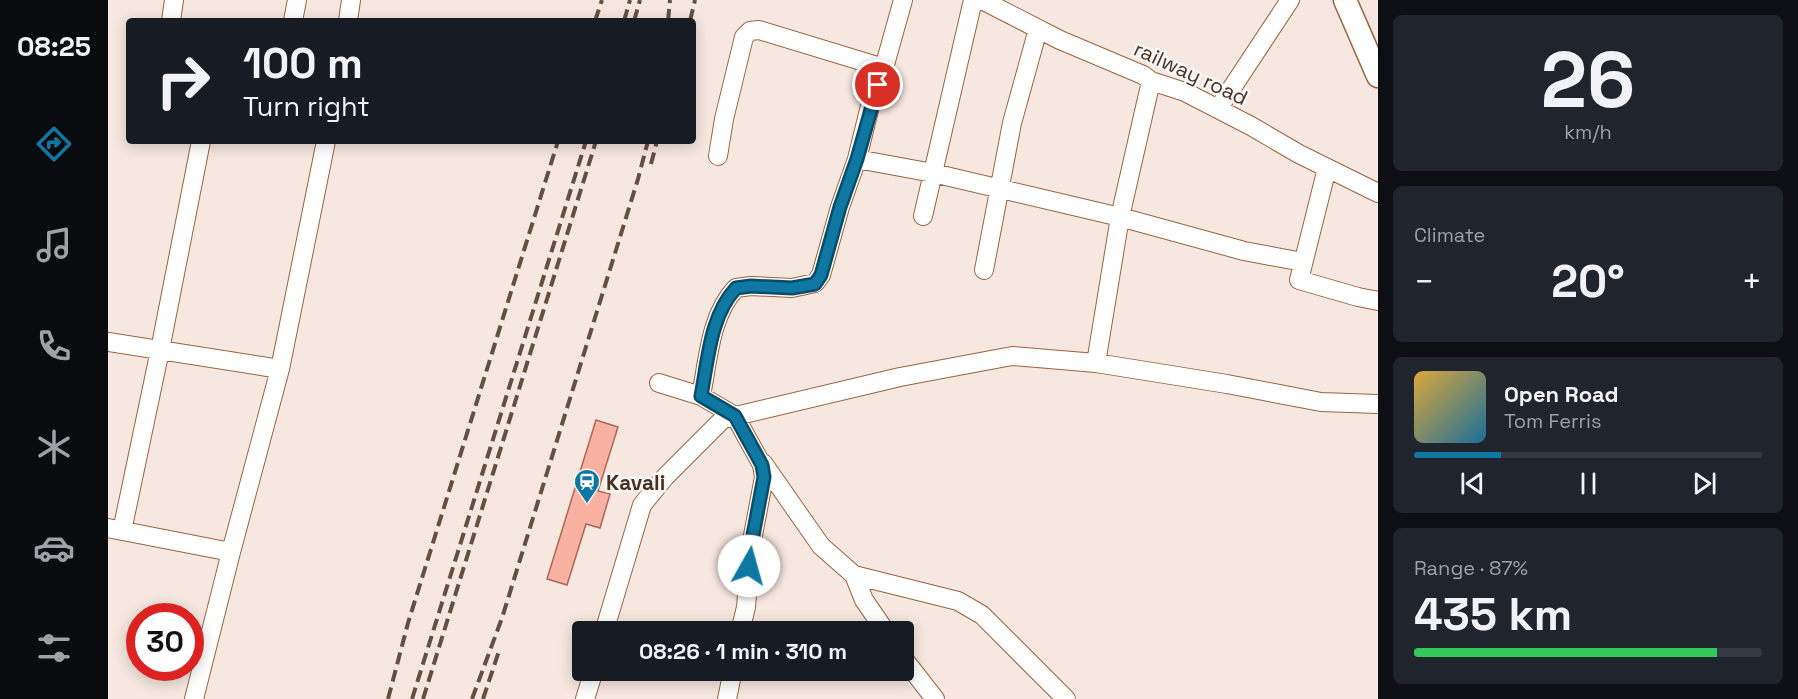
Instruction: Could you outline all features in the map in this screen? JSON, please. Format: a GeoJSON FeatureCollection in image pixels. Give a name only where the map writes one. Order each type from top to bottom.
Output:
{"type":"FeatureCollection","features":[{"type":"Feature","properties":{"kind":"main road"},"geometry":{"type":"LineString","coordinates":[[1345,0],[1378,76]]}},
{"type":"Feature","properties":{"kind":"street"},"geometry":{"type":"LineString","coordinates":[[171,18],[174,0]]}},
{"type":"Feature","properties":{"kind":"street"},"geometry":{"type":"LineString","coordinates":[[294,18],[297,0]]}},
{"type":"Feature","properties":{"kind":"street"},"geometry":{"type":"LineString","coordinates":[[348,18],[351,0]]}},
{"type":"Feature","properties":{"kind":"street"},"geometry":{"type":"LineString","coordinates":[[701,396],[714,328],[727,297],[736,288],[751,286],[792,288],[815,284],[821,275],[903,0]]}},
{"type":"Feature","properties":{"kind":"street"},"geometry":{"type":"LineString","coordinates":[[923,216],[973,0]]}},
{"type":"Feature","properties":{"kind":"street","name":"railway road"},"geometry":{"type":"LineString","coordinates":[[982,0],[1060,40],[1143,75],[1150,81],[1185,92],[1378,193]]}},
{"type":"Feature","properties":{"kind":"street"},"geometry":{"type":"LineString","coordinates":[[1218,109],[1290,0]]}},
{"type":"Feature","properties":{"kind":"street"},"geometry":{"type":"LineString","coordinates":[[984,270],[1012,123],[1038,29]]}},
{"type":"Feature","properties":{"kind":"street"},"geometry":{"type":"LineString","coordinates":[[718,156],[724,119],[744,36],[750,31],[759,30],[884,68]]}},
{"type":"Feature","properties":{"kind":"street"},"geometry":{"type":"LineString","coordinates":[[1096,363],[1120,217],[1150,81]]}},
{"type":"Feature","properties":{"kind":"street"},"geometry":{"type":"LineString","coordinates":[[200,144],[160,350],[115,529],[231,552]]}},
{"type":"Feature","properties":{"kind":"street"},"geometry":{"type":"LineString","coordinates":[[194,699],[280,369],[325,144]]}},
{"type":"Feature","properties":{"kind":"street"},"geometry":{"type":"LineString","coordinates":[[857,159],[933,173],[1120,217],[1244,251],[1303,262]]}},
{"type":"Feature","properties":{"kind":"street"},"geometry":{"type":"LineString","coordinates":[[1327,168],[1299,280],[1378,301]]}},
{"type":"Feature","properties":{"kind":"street"},"geometry":{"type":"LineString","coordinates":[[108,342],[280,369]]}},
{"type":"Feature","properties":{"kind":"street"},"geometry":{"type":"LineString","coordinates":[[607,621],[642,506],[665,477],[723,419],[900,377],[1012,356],[1096,363],[1321,402],[1378,404]]}},
{"type":"Feature","properties":{"kind":"street"},"geometry":{"type":"LineString","coordinates":[[659,383],[701,396],[735,416],[762,465],[764,477],[751,546],[743,621]]}},
{"type":"Feature","properties":{"kind":"street"},"geometry":{"type":"LineString","coordinates":[[755,451],[821,546],[854,575],[864,600],[878,621]]}},
{"type":"Feature","properties":{"kind":"street"},"geometry":{"type":"LineString","coordinates":[[854,575],[958,601],[982,615],[1066,699]]}},
{"type":"Feature","properties":{"kind":"street"},"geometry":{"type":"LineString","coordinates":[[914,672],[935,699]]}},
{"type":"Feature","properties":{"kind":"street"},"geometry":{"type":"LineString","coordinates":[[585,699],[591,681]]}},
{"type":"Feature","properties":{"kind":"street"},"geometry":{"type":"LineString","coordinates":[[727,699],[731,681]]}},
{"type":"Feature","properties":{"kind":"building"},"geometry":{"type":"Polygon","coordinates":[[[596,420],[618,427],[598,491],[610,494],[600,528],[586,524],[567,585],[547,579],[596,420]]]}},
{"type":"Feature","properties":{"kind":"railway"},"geometry":{"type":"LineString","coordinates":[[596,18],[602,0]]}},
{"type":"Feature","properties":{"kind":"railway"},"geometry":{"type":"LineString","coordinates":[[625,18],[630,0]]}},
{"type":"Feature","properties":{"kind":"railway"},"geometry":{"type":"LineString","coordinates":[[635,18],[640,0]]}},
{"type":"Feature","properties":{"kind":"railway"},"geometry":{"type":"LineString","coordinates":[[668,18],[670,0]]}},
{"type":"Feature","properties":{"kind":"railway"},"geometry":{"type":"LineString","coordinates":[[691,18],[695,0]]}},
{"type":"Feature","properties":{"kind":"railway"},"geometry":{"type":"LineString","coordinates":[[388,699],[408,623],[557,144]]}},
{"type":"Feature","properties":{"kind":"railway"},"geometry":{"type":"LineString","coordinates":[[412,699],[585,144]]}},
{"type":"Feature","properties":{"kind":"railway"},"geometry":{"type":"LineString","coordinates":[[423,699],[595,144]]}},
{"type":"Feature","properties":{"kind":"railway"},"geometry":{"type":"LineString","coordinates":[[472,699],[502,618],[647,144]]}},
{"type":"Feature","properties":{"kind":"railway"},"geometry":{"type":"LineString","coordinates":[[651,164],[656,144]]}},
{"type":"Feature","properties":{"kind":"railway"},"geometry":{"type":"LineString","coordinates":[[483,699],[500,648]]}},
{"type":"Feature","properties":{"kind":"place","name":"Kavali"},"geometry":{"type":"Point","coordinates":[587,505]}},
{"type":"Feature","properties":{"kind":"route"},"geometry":{"type":"LineString","coordinates":[[749,566],[764,477],[762,465],[735,416],[701,396],[714,328],[727,297],[736,288],[751,286],[792,288],[815,284],[821,275],[840,207],[857,159],[871,102],[878,85]]}}]}
